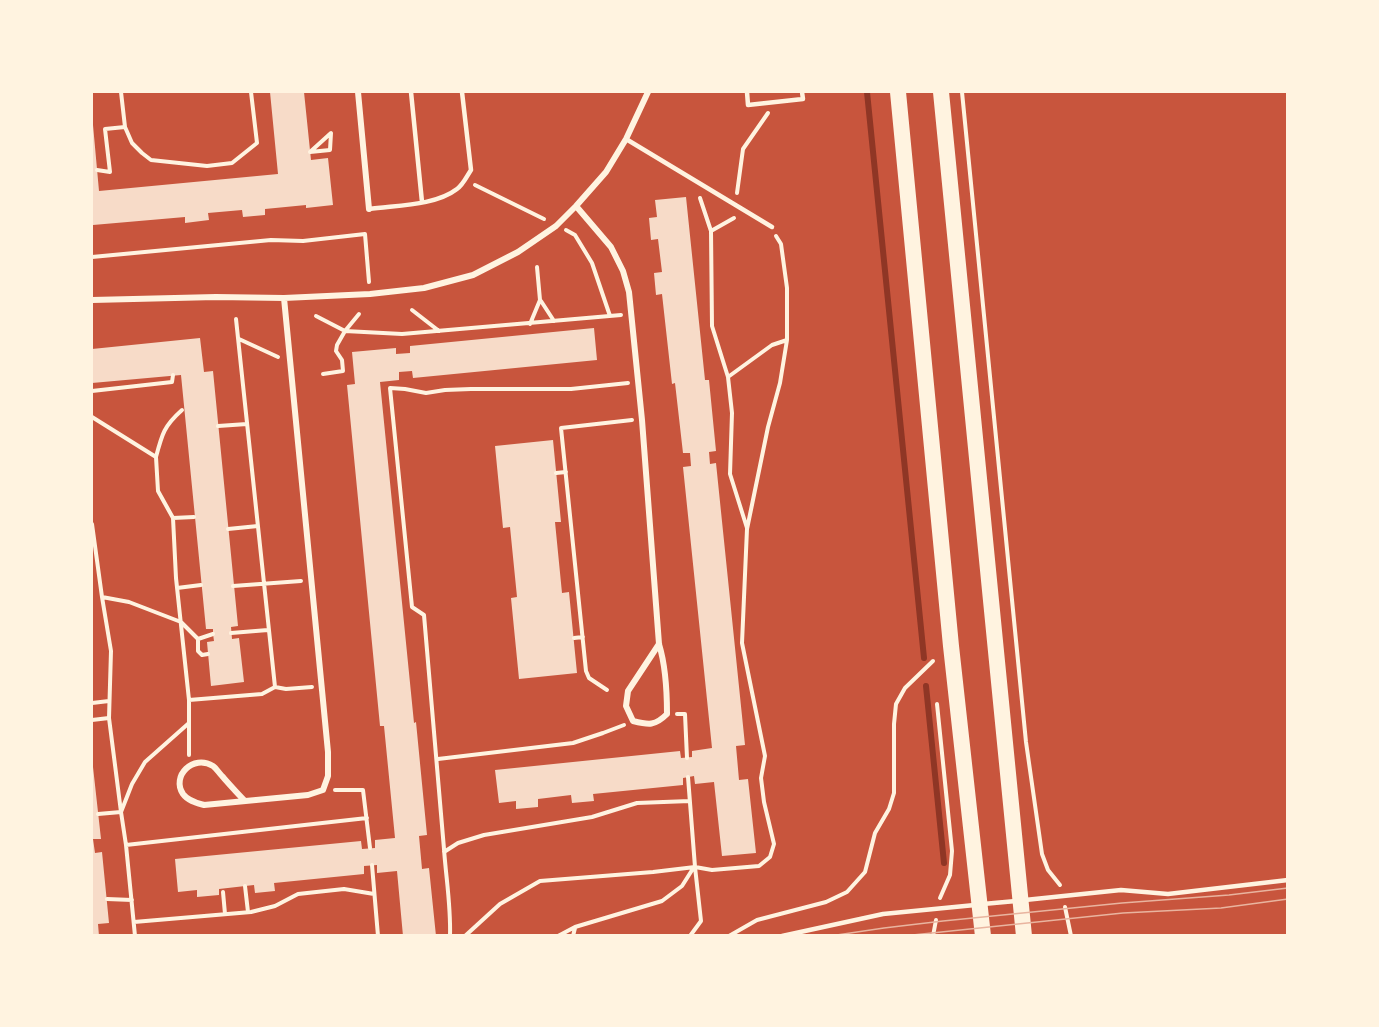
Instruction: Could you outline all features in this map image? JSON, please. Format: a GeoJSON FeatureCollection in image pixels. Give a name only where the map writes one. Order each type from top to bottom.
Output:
{"type":"FeatureCollection","features":[{"type":"Feature","properties":{"kind":"highway"},"geometry":{"type":"LineString","coordinates":[[898,92],[951,646],[983,936]]}},
{"type":"Feature","properties":{"kind":"highway"},"geometry":{"type":"LineString","coordinates":[[941,92],[1024,936]]}},
{"type":"Feature","properties":{"kind":"street"},"geometry":{"type":"LineString","coordinates":[[358,92],[369,208]]}},
{"type":"Feature","properties":{"kind":"street"},"geometry":{"type":"LineString","coordinates":[[92,300],[284,298],[370,294],[424,288],[472,275],[518,252],[556,226],[576,206],[606,172],[626,139],[648,92]]}},
{"type":"Feature","properties":{"kind":"street"},"geometry":{"type":"LineString","coordinates":[[576,206],[611,247],[623,271],[629,292],[642,420],[659,644],[667,688],[667,714],[659,721],[648,725],[633,721],[626,706],[628,691],[659,644]]}},
{"type":"Feature","properties":{"kind":"street"},"geometry":{"type":"LineString","coordinates":[[245,801],[213,766],[201,762],[189,765],[182,773],[180,783],[183,794],[191,801],[204,805],[308,795],[323,790],[328,776],[328,752],[284,298]]}},
{"type":"Feature","properties":{"kind":"lane"},"geometry":{"type":"LineString","coordinates":[[411,92],[422,202]]}},
{"type":"Feature","properties":{"kind":"lane"},"geometry":{"type":"LineString","coordinates":[[369,208],[422,202],[444,197],[459,188],[471,170],[462,92]]}},
{"type":"Feature","properties":{"kind":"lane"},"geometry":{"type":"LineString","coordinates":[[747,92],[748,105],[803,99],[802,92]]}},
{"type":"Feature","properties":{"kind":"lane"},"geometry":{"type":"LineString","coordinates":[[626,139],[772,227]]}},
{"type":"Feature","properties":{"kind":"lane"},"geometry":{"type":"LineString","coordinates":[[782,936],[883,914],[1121,890],[1168,894],[1287,880]]}},
{"type":"Feature","properties":{"kind":"path"},"geometry":{"type":"LineString","coordinates":[[121,92],[126,127],[132,143],[142,153],[151,160],[207,166],[232,163],[257,143],[251,92]]}},
{"type":"Feature","properties":{"kind":"path"},"geometry":{"type":"LineString","coordinates":[[962,92],[1026,742],[1042,854],[1047,870],[1061,886]]}},
{"type":"Feature","properties":{"kind":"path"},"geometry":{"type":"LineString","coordinates":[[737,193],[743,148],[776,103]]}},
{"type":"Feature","properties":{"kind":"path"},"geometry":{"type":"LineString","coordinates":[[97,170],[110,172],[105,129],[126,127]]}},
{"type":"Feature","properties":{"kind":"path"},"geometry":{"type":"LineString","coordinates":[[331,133],[330,150],[310,152],[324,139],[331,133]]}},
{"type":"Feature","properties":{"kind":"path"},"geometry":{"type":"LineString","coordinates":[[688,177],[699,192],[711,231],[712,326],[728,376],[732,413],[730,474],[747,529]]}},
{"type":"Feature","properties":{"kind":"path"},"geometry":{"type":"LineString","coordinates":[[316,316],[345,331],[402,334],[610,316],[592,263],[575,235],[479,188],[466,178]]}},
{"type":"Feature","properties":{"kind":"path"},"geometry":{"type":"LineString","coordinates":[[711,231],[745,210]]}},
{"type":"Feature","properties":{"kind":"path"},"geometry":{"type":"LineString","coordinates":[[465,936],[500,904],[540,881],[695,867],[712,870],[759,866],[770,857],[774,844],[761,778],[765,756],[742,643],[747,529],[780,383],[787,340],[787,288],[781,244],[772,227]]}},
{"type":"Feature","properties":{"kind":"path"},"geometry":{"type":"LineString","coordinates":[[92,257],[271,240],[303,241],[365,234],[370,294]]}},
{"type":"Feature","properties":{"kind":"path"},"geometry":{"type":"LineString","coordinates":[[530,324],[540,300],[537,267]]}},
{"type":"Feature","properties":{"kind":"path"},"geometry":{"type":"LineString","coordinates":[[540,300],[554,321]]}},
{"type":"Feature","properties":{"kind":"path"},"geometry":{"type":"LineString","coordinates":[[412,310],[439,331]]}},
{"type":"Feature","properties":{"kind":"path"},"geometry":{"type":"LineString","coordinates":[[322,374],[343,371],[342,360],[336,351],[337,345],[359,314]]}},
{"type":"Feature","properties":{"kind":"path"},"geometry":{"type":"LineString","coordinates":[[236,319],[275,687]]}},
{"type":"Feature","properties":{"kind":"path"},"geometry":{"type":"LineString","coordinates":[[238,339],[290,362]]}},
{"type":"Feature","properties":{"kind":"path"},"geometry":{"type":"LineString","coordinates":[[728,376],[772,345],[787,340]]}},
{"type":"Feature","properties":{"kind":"path"},"geometry":{"type":"LineString","coordinates":[[92,391],[172,382],[173,375]]}},
{"type":"Feature","properties":{"kind":"path"},"geometry":{"type":"LineString","coordinates":[[450,936],[451,916],[438,759],[423,615],[412,607],[390,388],[426,393],[471,389],[572,389],[637,382]]}},
{"type":"Feature","properties":{"kind":"path"},"geometry":{"type":"LineString","coordinates":[[182,410],[163,431],[156,457],[158,491],[173,518],[177,588],[189,700],[189,765]]}},
{"type":"Feature","properties":{"kind":"path"},"geometry":{"type":"LineString","coordinates":[[92,417],[156,457]]}},
{"type":"Feature","properties":{"kind":"path"},"geometry":{"type":"LineString","coordinates":[[607,690],[588,678],[586,671],[561,428],[642,420]]}},
{"type":"Feature","properties":{"kind":"path"},"geometry":{"type":"LineString","coordinates":[[218,426],[247,424]]}},
{"type":"Feature","properties":{"kind":"path"},"geometry":{"type":"LineString","coordinates":[[556,473],[566,472]]}},
{"type":"Feature","properties":{"kind":"path"},"geometry":{"type":"LineString","coordinates":[[173,518],[194,517]]}},
{"type":"Feature","properties":{"kind":"path"},"geometry":{"type":"LineString","coordinates":[[92,524],[111,651],[109,718],[126,845],[135,936]]}},
{"type":"Feature","properties":{"kind":"path"},"geometry":{"type":"LineString","coordinates":[[228,529],[258,526]]}},
{"type":"Feature","properties":{"kind":"path"},"geometry":{"type":"LineString","coordinates":[[233,586],[311,580]]}},
{"type":"Feature","properties":{"kind":"path"},"geometry":{"type":"LineString","coordinates":[[177,588],[201,585]]}},
{"type":"Feature","properties":{"kind":"path"},"geometry":{"type":"LineString","coordinates":[[102,597],[129,602],[181,622],[198,639],[198,651],[202,655],[208,654]]}},
{"type":"Feature","properties":{"kind":"path"},"geometry":{"type":"LineString","coordinates":[[231,633],[268,630]]}},
{"type":"Feature","properties":{"kind":"path"},"geometry":{"type":"LineString","coordinates":[[198,639],[213,634]]}},
{"type":"Feature","properties":{"kind":"path"},"geometry":{"type":"LineString","coordinates":[[574,638],[583,637]]}},
{"type":"Feature","properties":{"kind":"path"},"geometry":{"type":"LineString","coordinates":[[729,936],[757,920],[826,902],[847,892],[865,872],[875,833],[889,809],[894,793],[896,704],[905,688],[933,661],[934,673]]}},
{"type":"Feature","properties":{"kind":"path"},"geometry":{"type":"LineString","coordinates":[[189,700],[262,694],[275,687],[285,689],[321,687]]}},
{"type":"Feature","properties":{"kind":"path"},"geometry":{"type":"LineString","coordinates":[[937,696],[952,851],[950,875],[939,900]]}},
{"type":"Feature","properties":{"kind":"path"},"geometry":{"type":"LineString","coordinates":[[92,703],[109,701]]}},
{"type":"Feature","properties":{"kind":"path"},"geometry":{"type":"LineString","coordinates":[[667,714],[686,714],[687,758]]}},
{"type":"Feature","properties":{"kind":"path"},"geometry":{"type":"LineString","coordinates":[[92,720],[109,718]]}},
{"type":"Feature","properties":{"kind":"path"},"geometry":{"type":"LineString","coordinates":[[438,759],[573,743],[603,734],[633,721]]}},
{"type":"Feature","properties":{"kind":"path"},"geometry":{"type":"LineString","coordinates":[[121,812],[132,784],[145,762],[189,723]]}},
{"type":"Feature","properties":{"kind":"path"},"geometry":{"type":"LineString","coordinates":[[688,777],[701,921],[690,936]]}},
{"type":"Feature","properties":{"kind":"path"},"geometry":{"type":"LineString","coordinates":[[323,790],[363,790],[370,848]]}},
{"type":"Feature","properties":{"kind":"path"},"geometry":{"type":"LineString","coordinates":[[444,853],[458,843],[484,835],[592,817],[637,803],[690,801]]}},
{"type":"Feature","properties":{"kind":"path"},"geometry":{"type":"LineString","coordinates":[[98,814],[121,812]]}},
{"type":"Feature","properties":{"kind":"path"},"geometry":{"type":"LineString","coordinates":[[126,845],[367,818]]}},
{"type":"Feature","properties":{"kind":"path"},"geometry":{"type":"LineString","coordinates":[[372,865],[378,936]]}},
{"type":"Feature","properties":{"kind":"path"},"geometry":{"type":"LineString","coordinates":[[558,936],[576,927],[662,901],[682,886],[695,867]]}},
{"type":"Feature","properties":{"kind":"path"},"geometry":{"type":"LineString","coordinates":[[245,886],[248,912]]}},
{"type":"Feature","properties":{"kind":"path"},"geometry":{"type":"LineString","coordinates":[[134,922],[248,912],[275,906],[298,894],[344,889],[374,894]]}},
{"type":"Feature","properties":{"kind":"path"},"geometry":{"type":"LineString","coordinates":[[223,892],[225,914]]}},
{"type":"Feature","properties":{"kind":"path"},"geometry":{"type":"LineString","coordinates":[[1063,898],[1071,936]]}},
{"type":"Feature","properties":{"kind":"path"},"geometry":{"type":"LineString","coordinates":[[107,899],[132,900]]}},
{"type":"Feature","properties":{"kind":"path"},"geometry":{"type":"LineString","coordinates":[[933,936],[936,918]]}},
{"type":"Feature","properties":{"kind":"path"},"geometry":{"type":"LineString","coordinates":[[573,936],[576,927]]}},
{"type":"Feature","properties":{"kind":"building"},"geometry":{"type":"Polygon","coordinates":[[[270,92],[304,92],[311,160],[328,158],[333,205],[265,209],[265,215],[243,217],[242,210],[208,213],[209,220],[185,223],[185,217],[93,225],[92,125],[99,191],[278,174],[270,92]]]}},
{"type":"Feature","properties":{"kind":"building"},"geometry":{"type":"Polygon","coordinates":[[[686,197],[705,380],[709,380],[716,451],[709,452],[710,464],[716,463],[745,745],[736,746],[739,780],[748,779],[756,853],[722,856],[714,782],[695,784],[694,776],[683,778],[683,785],[593,794],[594,801],[572,803],[571,795],[538,799],[538,807],[516,809],[516,801],[499,803],[495,770],[680,751],[681,758],[692,757],[692,751],[712,748],[683,467],[691,466],[690,453],[683,453],[675,383],[672,384],[662,294],[656,295],[654,273],[662,272],[658,239],[651,240],[649,218],[657,217],[655,200],[686,197]]]}},
{"type":"Feature","properties":{"kind":"building"},"geometry":{"type":"Polygon","coordinates":[[[594,328],[597,360],[413,378],[412,371],[399,372],[399,380],[380,382],[427,835],[419,836],[422,869],[429,868],[436,936],[403,936],[397,871],[377,873],[377,865],[364,866],[364,874],[274,883],[275,891],[255,893],[254,885],[219,889],[219,895],[197,897],[197,890],[178,892],[175,859],[361,841],[362,849],[375,848],[375,840],[395,838],[384,726],[380,726],[347,385],[355,384],[352,352],[396,348],[396,354],[410,353],[410,346],[594,328]]]}},
{"type":"Feature","properties":{"kind":"building"},"geometry":{"type":"Polygon","coordinates":[[[200,338],[204,372],[213,371],[238,626],[231,627],[232,639],[239,638],[244,682],[211,686],[207,642],[214,641],[213,629],[206,629],[181,375],[92,383],[92,349],[200,338]]]}},
{"type":"Feature","properties":{"kind":"building"},"geometry":{"type":"Polygon","coordinates":[[[553,440],[561,522],[555,522],[562,593],[569,592],[577,673],[519,679],[511,598],[517,597],[510,527],[503,528],[495,446],[553,440]]]}},
{"type":"Feature","properties":{"kind":"building"},"geometry":{"type":"Polygon","coordinates":[[[92,767],[101,839],[93,839],[95,853],[102,852],[109,923],[98,924],[99,936],[92,936],[92,767]]]}},
{"type":"Feature","properties":{"kind":"waterway"},"geometry":{"type":"LineString","coordinates":[[867,92],[924,658]]}},
{"type":"Feature","properties":{"kind":"waterway"},"geometry":{"type":"LineString","coordinates":[[926,686],[944,863]]}},
{"type":"Feature","properties":{"kind":"tram line"},"geometry":{"type":"LineString","coordinates":[[830,936],[943,921],[1288,888]]}},
{"type":"Feature","properties":{"kind":"tram line"},"geometry":{"type":"LineString","coordinates":[[903,936],[1123,913],[1221,908],[1288,899]]}}]}
